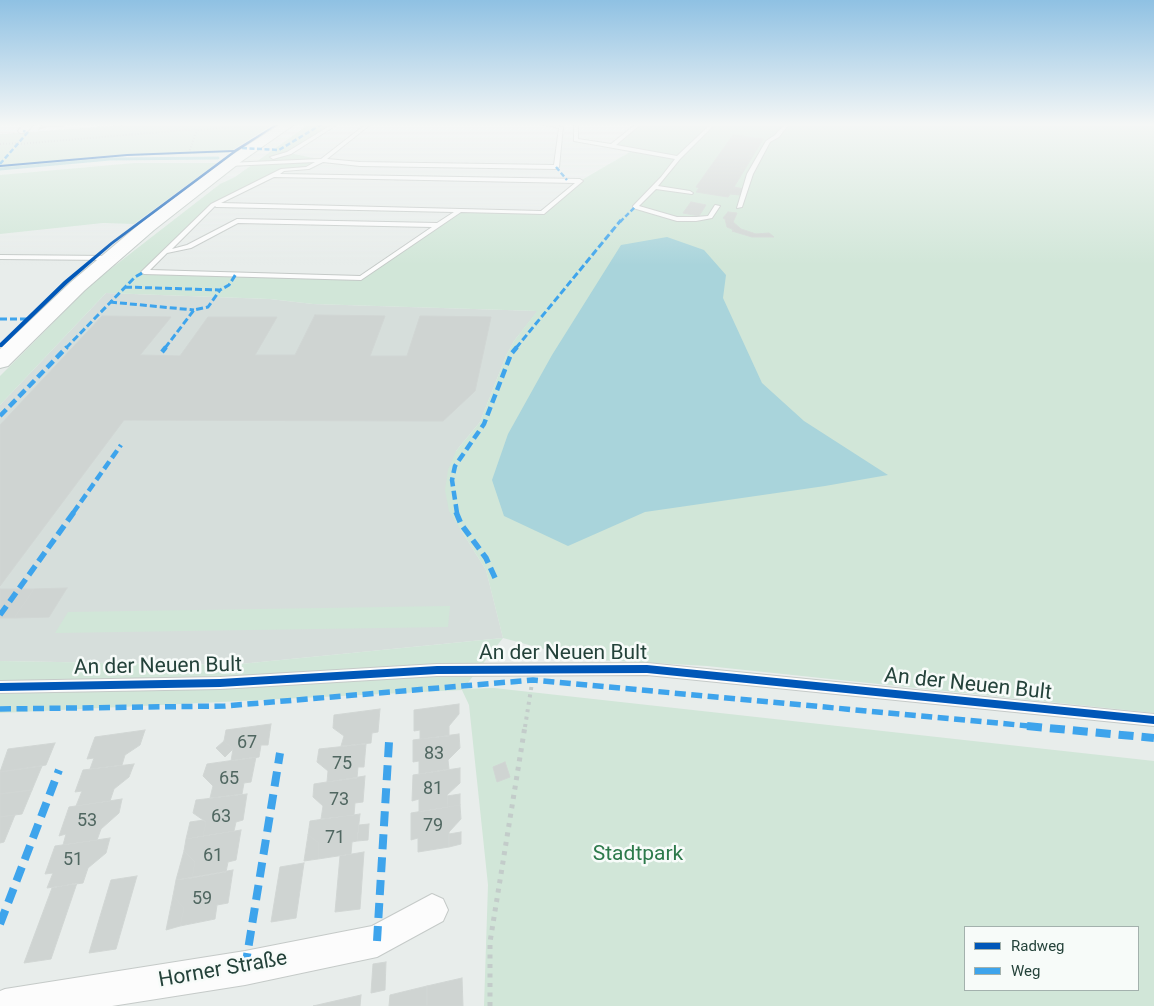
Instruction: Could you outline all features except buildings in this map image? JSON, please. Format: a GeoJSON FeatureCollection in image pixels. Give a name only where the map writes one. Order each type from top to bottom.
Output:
{"type":"FeatureCollection","features":[{"type":"Feature","properties":{"kind":"street"},"geometry":{"type":"LineString","coordinates":[[0,361],[109,258],[220,171]]}},
{"type":"Feature","properties":{"kind":"street","name":"Horner Straße"},"geometry":{"type":"LineString","coordinates":[[5,1006],[245,968],[377,941],[432,910]]}},
{"type":"Feature","properties":{"kind":"lane"},"geometry":{"type":"LineString","coordinates":[[281,171],[213,205],[144,272],[362,278],[460,210]]}},
{"type":"Feature","properties":{"kind":"lane"},"geometry":{"type":"LineString","coordinates":[[667,171],[635,207],[677,219],[696,219],[710,217],[717,206]]}},
{"type":"Feature","properties":{"kind":"lane"},"geometry":{"type":"LineString","coordinates":[[740,207],[752,171]]}},
{"type":"Feature","properties":{"kind":"lane"},"geometry":{"type":"LineString","coordinates":[[213,205],[542,213],[580,181],[273,174]]}},
{"type":"Feature","properties":{"kind":"lane"},"geometry":{"type":"LineString","coordinates":[[654,187],[690,193]]}},
{"type":"Feature","properties":{"kind":"lane"},"geometry":{"type":"LineString","coordinates":[[163,252],[189,247],[237,221],[438,225]]}},
{"type":"Feature","properties":{"kind":"lane"},"geometry":{"type":"LineString","coordinates":[[0,257],[109,258]]}},
{"type":"Feature","properties":{"kind":"lane","name":"An der Neuen Bult"},"geometry":{"type":"LineString","coordinates":[[0,687],[220,683],[438,670],[647,670],[1154,720]]}},
{"type":"Feature","properties":{"kind":"path"},"geometry":{"type":"LineString","coordinates":[[490,1006],[490,942],[533,680]]}},
{"type":"Feature","properties":{"kind":"shaded area"},"geometry":{"type":"Polygon","coordinates":[[[106,293],[270,299],[313,304],[538,311],[514,341],[506,356],[480,422],[456,451],[461,530],[486,570],[503,638],[230,665],[0,661],[0,405],[106,293]]]}},
{"type":"Feature","properties":{"kind":"green space"},"geometry":{"type":"Polygon","coordinates":[[[45,171],[206,171],[134,224],[103,223],[0,234],[0,175],[45,171]]]}},
{"type":"Feature","properties":{"kind":"green space"},"geometry":{"type":"Polygon","coordinates":[[[243,171],[281,171],[213,205],[144,271],[361,278],[460,210],[542,213],[580,181],[597,171],[1154,171],[1154,713],[707,666],[581,659],[503,638],[486,570],[449,511],[445,490],[448,470],[456,451],[480,422],[506,356],[514,341],[537,311],[313,304],[270,299],[106,293],[0,405],[0,376],[95,281],[220,184],[243,171]]]}},
{"type":"Feature","properties":{"kind":"green space"},"geometry":{"type":"Polygon","coordinates":[[[450,606],[448,627],[55,633],[68,612],[450,606]]]}},
{"type":"Feature","properties":{"kind":"green space","name":"Stadtpark"},"geometry":{"type":"Polygon","coordinates":[[[503,638],[463,689],[494,688],[1154,761],[1154,1006],[484,1006],[488,885],[469,705],[462,690],[0,713],[0,661],[230,665],[503,638]]]}},
{"type":"Feature","properties":{"kind":"water"},"geometry":{"type":"Polygon","coordinates":[[[667,237],[704,250],[726,275],[723,298],[762,383],[804,421],[888,475],[645,512],[568,546],[504,516],[492,480],[508,434],[552,355],[621,245],[667,237]]]}},
{"type":"Feature","properties":{"kind":"marked path"},"geometry":{"type":"LineString","coordinates":[[559,171],[567,180]]}},
{"type":"Feature","properties":{"kind":"marked path"},"geometry":{"type":"LineString","coordinates":[[496,580],[486,558],[461,524],[455,508],[452,480],[455,466],[484,424],[511,354],[622,219],[635,207]]}},
{"type":"Feature","properties":{"kind":"marked path"},"geometry":{"type":"LineString","coordinates":[[0,416],[135,277],[144,272]]}},
{"type":"Feature","properties":{"kind":"marked path"},"geometry":{"type":"LineString","coordinates":[[125,287],[220,290],[229,285],[236,274]]}},
{"type":"Feature","properties":{"kind":"marked path"},"geometry":{"type":"LineString","coordinates":[[162,352],[194,310],[208,307],[220,290]]}},
{"type":"Feature","properties":{"kind":"marked path"},"geometry":{"type":"LineString","coordinates":[[110,302],[194,310]]}},
{"type":"Feature","properties":{"kind":"marked path"},"geometry":{"type":"LineString","coordinates":[[0,319],[29,319]]}},
{"type":"Feature","properties":{"kind":"marked path"},"geometry":{"type":"LineString","coordinates":[[0,615],[121,445]]}},
{"type":"Feature","properties":{"kind":"marked path"},"geometry":{"type":"LineString","coordinates":[[0,709],[225,706],[533,680],[1154,738]]}},
{"type":"Feature","properties":{"kind":"marked path"},"geometry":{"type":"LineString","coordinates":[[377,941],[389,742]]}},
{"type":"Feature","properties":{"kind":"marked path"},"geometry":{"type":"LineString","coordinates":[[245,968],[280,753]]}},
{"type":"Feature","properties":{"kind":"marked path"},"geometry":{"type":"LineString","coordinates":[[0,924],[59,770]]}},
{"type":"Feature","properties":{"kind":"cycle path"},"geometry":{"type":"LineString","coordinates":[[0,346],[66,282],[112,243],[208,171]]}},
{"type":"Feature","properties":{"kind":"cycle path"},"geometry":{"type":"LineString","coordinates":[[0,687],[220,683],[437,670],[647,669],[1154,720]]}}]}
